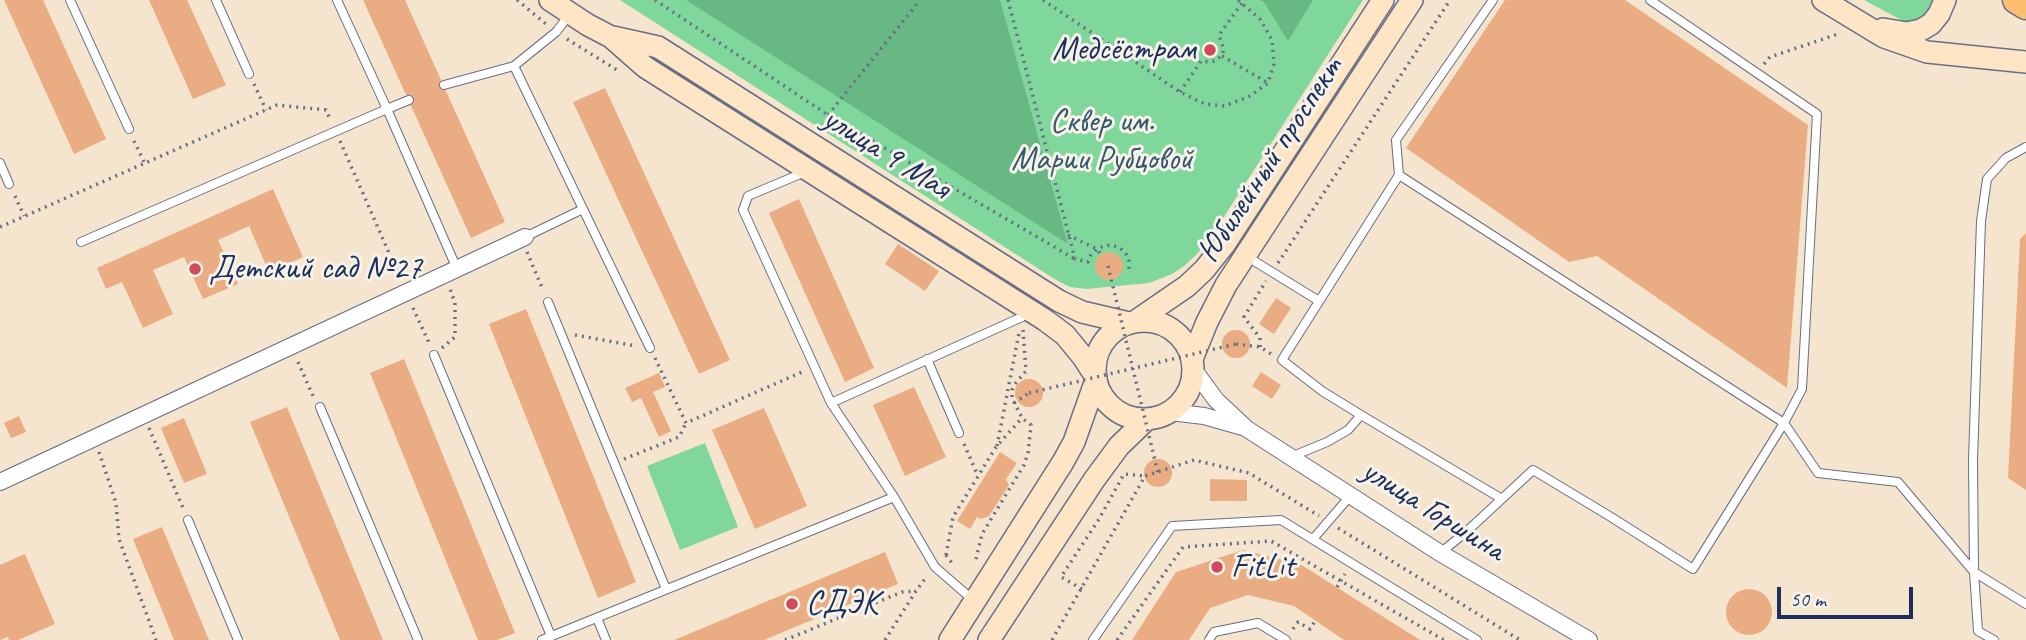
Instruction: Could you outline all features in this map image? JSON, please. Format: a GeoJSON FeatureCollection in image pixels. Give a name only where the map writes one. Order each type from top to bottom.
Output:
{"type":"FeatureCollection","features":[{"type":"Feature","properties":{"kind":"highway"},"geometry":{"type":"LineString","coordinates":[[2016,0],[2026,6]]}},
{"type":"Feature","properties":{"kind":"main road","name":"улица 9 Мая"},"geometry":{"type":"LineString","coordinates":[[550,0],[611,37],[645,67],[1045,320],[1065,335],[1096,379]]}},
{"type":"Feature","properties":{"kind":"main road","name":"Юбилейный проспект"},"geometry":{"type":"LineString","coordinates":[[950,640],[1074,442],[1096,379],[1095,367],[1104,342],[1113,332],[1187,286],[1205,270],[1224,245],[1383,0]]}},
{"type":"Feature","properties":{"kind":"main road","name":"Юбилейный проспект"},"geometry":{"type":"LineString","coordinates":[[1170,412],[1188,393],[1193,365],[1216,303],[1412,0]]}},
{"type":"Feature","properties":{"kind":"main road"},"geometry":{"type":"LineString","coordinates":[[1823,0],[1884,37],[1927,52],[2026,62]]}},
{"type":"Feature","properties":{"kind":"main road"},"geometry":{"type":"LineString","coordinates":[[1861,22],[1907,33],[1921,30],[1931,24],[1945,0]]}},
{"type":"Feature","properties":{"kind":"main road","name":"улица 9 Мая"},"geometry":{"type":"LineString","coordinates":[[611,37],[658,47],[1059,301],[1082,312],[1133,322]]}},
{"type":"Feature","properties":{"kind":"main road"},"geometry":{"type":"LineString","coordinates":[[1133,322],[1161,323],[1172,329],[1188,347],[1193,365]]}},
{"type":"Feature","properties":{"kind":"main road"},"geometry":{"type":"LineString","coordinates":[[1096,379],[1109,404],[1131,418],[1147,419],[1170,412]]}},
{"type":"Feature","properties":{"kind":"main road"},"geometry":{"type":"LineString","coordinates":[[989,640],[1094,480],[1119,446],[1147,419]]}},
{"type":"Feature","properties":{"kind":"street"},"geometry":{"type":"LineString","coordinates":[[1,479],[95,438],[523,238]]}},
{"type":"Feature","properties":{"kind":"street","name":"улица Горшина"},"geometry":{"type":"LineString","coordinates":[[1193,365],[1216,400],[1247,429],[1293,456],[1440,553],[1589,640]]}},
{"type":"Feature","properties":{"kind":"street","name":"улица Горшина"},"geometry":{"type":"LineString","coordinates":[[1170,412],[1204,416],[1247,429]]}},
{"type":"Feature","properties":{"kind":"lane"},"geometry":{"type":"LineString","coordinates":[[70,0],[129,129]]}},
{"type":"Feature","properties":{"kind":"lane"},"geometry":{"type":"LineString","coordinates":[[216,0],[249,74]]}},
{"type":"Feature","properties":{"kind":"lane"},"geometry":{"type":"LineString","coordinates":[[337,0],[387,109],[451,271]]}},
{"type":"Feature","properties":{"kind":"lane"},"geometry":{"type":"LineString","coordinates":[[1493,0],[1396,140],[1399,175],[1282,360],[1322,391],[1502,499]]}},
{"type":"Feature","properties":{"kind":"lane"},"geometry":{"type":"LineString","coordinates":[[1440,553],[1533,470],[1693,569],[1784,423],[1802,389],[1816,114],[1650,0]]}},
{"type":"Feature","properties":{"kind":"lane"},"geometry":{"type":"LineString","coordinates":[[444,85],[514,66],[556,32],[570,14]]}},
{"type":"Feature","properties":{"kind":"lane"},"geometry":{"type":"LineString","coordinates":[[514,66],[650,348]]}},
{"type":"Feature","properties":{"kind":"lane"},"geometry":{"type":"LineString","coordinates":[[81,242],[408,100]]}},
{"type":"Feature","properties":{"kind":"lane"},"geometry":{"type":"LineString","coordinates":[[1994,640],[1978,631],[1974,572],[1973,460],[1980,221],[1987,179],[2006,158],[2026,147]]}},
{"type":"Feature","properties":{"kind":"lane"},"geometry":{"type":"LineString","coordinates":[[0,163],[9,184]]}},
{"type":"Feature","properties":{"kind":"lane"},"geometry":{"type":"LineString","coordinates":[[808,170],[748,197],[743,210],[831,403],[894,497],[935,567],[975,601]]}},
{"type":"Feature","properties":{"kind":"lane"},"geometry":{"type":"LineString","coordinates":[[1399,175],[1784,423],[1818,472],[1898,482],[1974,572],[2026,604]]}},
{"type":"Feature","properties":{"kind":"lane"},"geometry":{"type":"LineString","coordinates":[[523,238],[583,209]]}},
{"type":"Feature","properties":{"kind":"lane"},"geometry":{"type":"LineString","coordinates":[[1246,256],[1319,302]]}},
{"type":"Feature","properties":{"kind":"lane"},"geometry":{"type":"LineString","coordinates":[[548,302],[666,589]]}},
{"type":"Feature","properties":{"kind":"lane"},"geometry":{"type":"LineString","coordinates":[[831,403],[1022,317]]}},
{"type":"Feature","properties":{"kind":"lane"},"geometry":{"type":"LineString","coordinates":[[434,355],[551,636]]}},
{"type":"Feature","properties":{"kind":"lane"},"geometry":{"type":"LineString","coordinates":[[927,359],[959,433]]}},
{"type":"Feature","properties":{"kind":"lane"},"geometry":{"type":"LineString","coordinates":[[320,407],[418,640]]}},
{"type":"Feature","properties":{"kind":"lane"},"geometry":{"type":"LineString","coordinates":[[1293,456],[1327,443],[1348,430],[1361,415]]}},
{"type":"Feature","properties":{"kind":"lane"},"geometry":{"type":"LineString","coordinates":[[1313,539],[1351,495]]}},
{"type":"Feature","properties":{"kind":"lane"},"geometry":{"type":"LineString","coordinates":[[542,640],[894,497]]}},
{"type":"Feature","properties":{"kind":"lane"},"geometry":{"type":"LineString","coordinates":[[188,520],[238,640]]}},
{"type":"Feature","properties":{"kind":"lane"},"geometry":{"type":"LineString","coordinates":[[1093,640],[1172,526],[1282,520],[1477,640]]}},
{"type":"Feature","properties":{"kind":"lane"},"geometry":{"type":"LineString","coordinates":[[597,618],[606,640]]}},
{"type":"Feature","properties":{"kind":"lane"},"geometry":{"type":"LineString","coordinates":[[1209,640],[1214,632],[1258,623],[1286,640]]}},
{"type":"Feature","properties":{"kind":"path"},"geometry":{"type":"LineString","coordinates":[[655,0],[828,115],[1075,259],[1088,262],[1097,249],[1112,246],[1120,248],[1126,254],[1129,270]]}},
{"type":"Feature","properties":{"kind":"path"},"geometry":{"type":"LineString","coordinates":[[828,115],[920,0]]}},
{"type":"Feature","properties":{"kind":"path"},"geometry":{"type":"LineString","coordinates":[[1008,0],[1075,259]]}},
{"type":"Feature","properties":{"kind":"path"},"geometry":{"type":"LineString","coordinates":[[1044,0],[1180,92],[1205,104],[1225,106],[1250,96],[1268,83],[1274,64],[1272,40],[1260,19],[1240,1],[1219,35],[1224,50],[1221,56],[1215,61],[1201,61],[1180,92]]}},
{"type":"Feature","properties":{"kind":"path"},"geometry":{"type":"LineString","coordinates":[[1261,347],[1260,338],[1244,317],[1450,0]]}},
{"type":"Feature","properties":{"kind":"path"},"geometry":{"type":"LineString","coordinates":[[1756,74],[1770,57],[1838,34]]}},
{"type":"Feature","properties":{"kind":"path"},"geometry":{"type":"LineString","coordinates":[[1221,56],[1268,83]]}},
{"type":"Feature","properties":{"kind":"path"},"geometry":{"type":"LineString","coordinates":[[249,74],[266,110]]}},
{"type":"Feature","properties":{"kind":"path"},"geometry":{"type":"LineString","coordinates":[[0,227],[277,106],[326,110],[434,355],[455,337],[451,271]]}},
{"type":"Feature","properties":{"kind":"path"},"geometry":{"type":"LineString","coordinates":[[129,129],[145,164]]}},
{"type":"Feature","properties":{"kind":"path"},"geometry":{"type":"LineString","coordinates":[[9,184],[24,216]]}},
{"type":"Feature","properties":{"kind":"path"},"geometry":{"type":"LineString","coordinates":[[1069,235],[1097,249],[1101,255]]}},
{"type":"Feature","properties":{"kind":"path"},"geometry":{"type":"LineString","coordinates":[[523,238],[548,302]]}},
{"type":"Feature","properties":{"kind":"path"},"geometry":{"type":"LineString","coordinates":[[1108,266],[1158,473]]}},
{"type":"Feature","properties":{"kind":"path"},"geometry":{"type":"LineString","coordinates":[[974,564],[982,534],[1024,465],[1028,453],[1031,425],[1022,418],[1014,403],[1012,390],[1026,371],[1022,317]]}},
{"type":"Feature","properties":{"kind":"path"},"geometry":{"type":"LineString","coordinates":[[996,447],[1022,317]]}},
{"type":"Feature","properties":{"kind":"path"},"geometry":{"type":"LineString","coordinates":[[561,332],[650,348],[686,423]]}},
{"type":"Feature","properties":{"kind":"path"},"geometry":{"type":"LineString","coordinates":[[1014,403],[1029,393],[1236,344],[1261,347],[1282,360]]}},
{"type":"Feature","properties":{"kind":"path"},"geometry":{"type":"LineString","coordinates":[[290,346],[320,407]]}},
{"type":"Feature","properties":{"kind":"path"},"geometry":{"type":"LineString","coordinates":[[614,463],[679,437],[686,423],[814,367]]}},
{"type":"Feature","properties":{"kind":"path"},"geometry":{"type":"LineString","coordinates":[[144,415],[188,520]]}},
{"type":"Feature","properties":{"kind":"path"},"geometry":{"type":"LineString","coordinates":[[885,640],[916,591],[946,555],[953,517],[996,447],[1022,418]]}},
{"type":"Feature","properties":{"kind":"path"},"geometry":{"type":"LineString","coordinates":[[959,433],[978,477]]}},
{"type":"Feature","properties":{"kind":"path"},"geometry":{"type":"LineString","coordinates":[[95,438],[116,503],[119,539],[156,640]]}},
{"type":"Feature","properties":{"kind":"path"},"geometry":{"type":"LineString","coordinates":[[1082,589],[1061,577],[1099,519],[1124,474],[1145,476],[1194,460],[1249,473],[1520,640]]}},
{"type":"Feature","properties":{"kind":"path"},"geometry":{"type":"LineString","coordinates":[[1052,640],[1145,476]]}},
{"type":"Feature","properties":{"kind":"path"},"geometry":{"type":"LineString","coordinates":[[1116,640],[1183,547],[1271,541],[1444,640]]}},
{"type":"Feature","properties":{"kind":"path"},"geometry":{"type":"LineString","coordinates":[[946,555],[956,568]]}},
{"type":"Feature","properties":{"kind":"path"},"geometry":{"type":"LineString","coordinates":[[785,640],[902,592],[916,591]]}},
{"type":"Feature","properties":{"kind":"path"},"geometry":{"type":"LineString","coordinates":[[1298,622],[1310,629],[1315,621]]}},
{"type":"Feature","properties":{"kind":"green space","name":"Сквер им. Марии Рубцовой"},"geometry":{"type":"Polygon","coordinates":[[[620,0],[1363,0],[1211,237],[1197,254],[1172,274],[1149,283],[1086,289],[1070,287],[1056,280],[620,0]]]}},
{"type":"Feature","properties":{"kind":"green space"},"geometry":{"type":"Polygon","coordinates":[[[686,0],[1000,0],[1068,244],[686,0]]]}},
{"type":"Feature","properties":{"kind":"green space"},"geometry":{"type":"Polygon","coordinates":[[[1260,0],[1313,0],[1288,41],[1264,2],[1260,0]]]}},
{"type":"Feature","properties":{"kind":"green space"},"geometry":{"type":"Polygon","coordinates":[[[1864,0],[1935,0],[1921,18],[1905,22],[1864,0]]]}},
{"type":"Feature","properties":{"kind":"green space"},"geometry":{"type":"Polygon","coordinates":[[[705,443],[738,527],[680,550],[647,466],[705,443]]]}},
{"type":"Feature","properties":{"kind":"building"},"geometry":{"type":"Polygon","coordinates":[[[4,0],[43,0],[106,139],[74,154],[4,0]]]}},
{"type":"Feature","properties":{"kind":"building"},"geometry":{"type":"Polygon","coordinates":[[[149,0],[187,0],[226,85],[193,99],[149,0]]]}},
{"type":"Feature","properties":{"kind":"building"},"geometry":{"type":"Polygon","coordinates":[[[363,0],[405,0],[505,222],[471,238],[363,0]]]}},
{"type":"Feature","properties":{"kind":"building"},"geometry":{"type":"Polygon","coordinates":[[[1505,0],[1625,0],[1808,125],[1787,388],[1597,256],[1569,262],[1406,148],[1505,0]]]}},
{"type":"Feature","properties":{"kind":"building"},"geometry":{"type":"Polygon","coordinates":[[[605,88],[730,360],[699,374],[573,102],[605,88]]]}},
{"type":"Feature","properties":{"kind":"building"},"geometry":{"type":"Polygon","coordinates":[[[273,189],[303,257],[269,272],[249,226],[218,240],[238,284],[203,299],[184,257],[153,270],[173,314],[143,328],[122,282],[106,289],[97,268],[273,189]]]}},
{"type":"Feature","properties":{"kind":"building"},"geometry":{"type":"Polygon","coordinates":[[[799,199],[874,368],[845,382],[769,213],[799,199]]]}},
{"type":"Feature","properties":{"kind":"building"},"geometry":{"type":"Polygon","coordinates":[[[2026,233],[2026,490],[2008,478],[2020,239],[2026,233]]]}},
{"type":"Feature","properties":{"kind":"building"},"geometry":{"type":"Polygon","coordinates":[[[898,244],[939,271],[925,291],[885,264],[898,244]]]}},
{"type":"Feature","properties":{"kind":"building"},"geometry":{"type":"Polygon","coordinates":[[[1109,252],[1119,256],[1123,266],[1119,276],[1109,280],[1099,276],[1095,266],[1099,256],[1109,252]]]}},
{"type":"Feature","properties":{"kind":"building"},"geometry":{"type":"Polygon","coordinates":[[[1276,298],[1291,308],[1274,334],[1259,324],[1276,298]]]}},
{"type":"Feature","properties":{"kind":"building"},"geometry":{"type":"Polygon","coordinates":[[[526,309],[636,582],[598,598],[489,324],[526,309]]]}},
{"type":"Feature","properties":{"kind":"building"},"geometry":{"type":"Polygon","coordinates":[[[1236,330],[1246,334],[1250,344],[1246,354],[1236,358],[1226,354],[1222,344],[1226,334],[1236,330]]]}},
{"type":"Feature","properties":{"kind":"building"},"geometry":{"type":"Polygon","coordinates":[[[404,359],[515,633],[497,640],[478,640],[370,373],[404,359]]]}},
{"type":"Feature","properties":{"kind":"building"},"geometry":{"type":"Polygon","coordinates":[[[1261,372],[1281,385],[1272,399],[1252,386],[1261,372]]]}},
{"type":"Feature","properties":{"kind":"building"},"geometry":{"type":"Polygon","coordinates":[[[659,373],[665,387],[653,392],[671,431],[659,437],[641,398],[632,402],[625,388],[659,373]]]}},
{"type":"Feature","properties":{"kind":"building"},"geometry":{"type":"Polygon","coordinates":[[[1029,379],[1039,383],[1043,393],[1039,403],[1029,407],[1019,403],[1015,393],[1019,383],[1029,379]]]}},
{"type":"Feature","properties":{"kind":"building"},"geometry":{"type":"Polygon","coordinates":[[[914,387],[946,457],[905,476],[873,405],[914,387]]]}},
{"type":"Feature","properties":{"kind":"building"},"geometry":{"type":"Polygon","coordinates":[[[287,407],[383,640],[340,640],[250,422],[287,407]]]}},
{"type":"Feature","properties":{"kind":"building"},"geometry":{"type":"Polygon","coordinates":[[[764,408],[807,506],[755,529],[712,430],[764,408]]]}},
{"type":"Feature","properties":{"kind":"building"},"geometry":{"type":"Polygon","coordinates":[[[19,416],[26,432],[11,438],[4,423],[19,416]]]}},
{"type":"Feature","properties":{"kind":"building"},"geometry":{"type":"Polygon","coordinates":[[[184,418],[207,474],[184,483],[161,428],[184,418]]]}},
{"type":"Feature","properties":{"kind":"building"},"geometry":{"type":"Polygon","coordinates":[[[1000,452],[1017,463],[1006,479],[1009,485],[989,516],[981,519],[977,517],[970,529],[957,521],[1000,452]]]}},
{"type":"Feature","properties":{"kind":"building"},"geometry":{"type":"Polygon","coordinates":[[[1158,459],[1168,463],[1172,473],[1168,483],[1158,487],[1148,483],[1144,473],[1148,463],[1158,459]]]}},
{"type":"Feature","properties":{"kind":"building"},"geometry":{"type":"Polygon","coordinates":[[[1210,479],[1247,480],[1247,501],[1210,501],[1210,479]]]}},
{"type":"Feature","properties":{"kind":"building"},"geometry":{"type":"Polygon","coordinates":[[[162,527],[209,640],[174,640],[133,539],[162,527]]]}},
{"type":"Feature","properties":{"kind":"building"},"geometry":{"type":"Polygon","coordinates":[[[1243,550],[1300,564],[1420,640],[1344,640],[1294,606],[1248,595],[1210,608],[1189,640],[1132,640],[1176,572],[1243,550]]]}},
{"type":"Feature","properties":{"kind":"building"},"geometry":{"type":"Polygon","coordinates":[[[885,552],[898,584],[764,640],[674,640],[885,552]]]}},
{"type":"Feature","properties":{"kind":"building"},"geometry":{"type":"Polygon","coordinates":[[[25,554],[55,624],[18,640],[9,640],[8,637],[0,640],[0,565],[25,554]]]}},
{"type":"Feature","properties":{"kind":"building"},"geometry":{"type":"Polygon","coordinates":[[[1749,589],[1766,595],[1772,612],[1766,629],[1749,635],[1732,629],[1726,612],[1732,595],[1749,589]]]}},
{"type":"Feature","properties":{"kind":"place","name":"Медсёстрам"},"geometry":{"type":"Point","coordinates":[1210,50]}},
{"type":"Feature","properties":{"kind":"place","name":"Детский сад №27"},"geometry":{"type":"Point","coordinates":[195,269]}},
{"type":"Feature","properties":{"kind":"place","name":"FitLit"},"geometry":{"type":"Point","coordinates":[1217,567]}},
{"type":"Feature","properties":{"kind":"place","name":"СДЭК"},"geometry":{"type":"Point","coordinates":[792,604]}}]}
